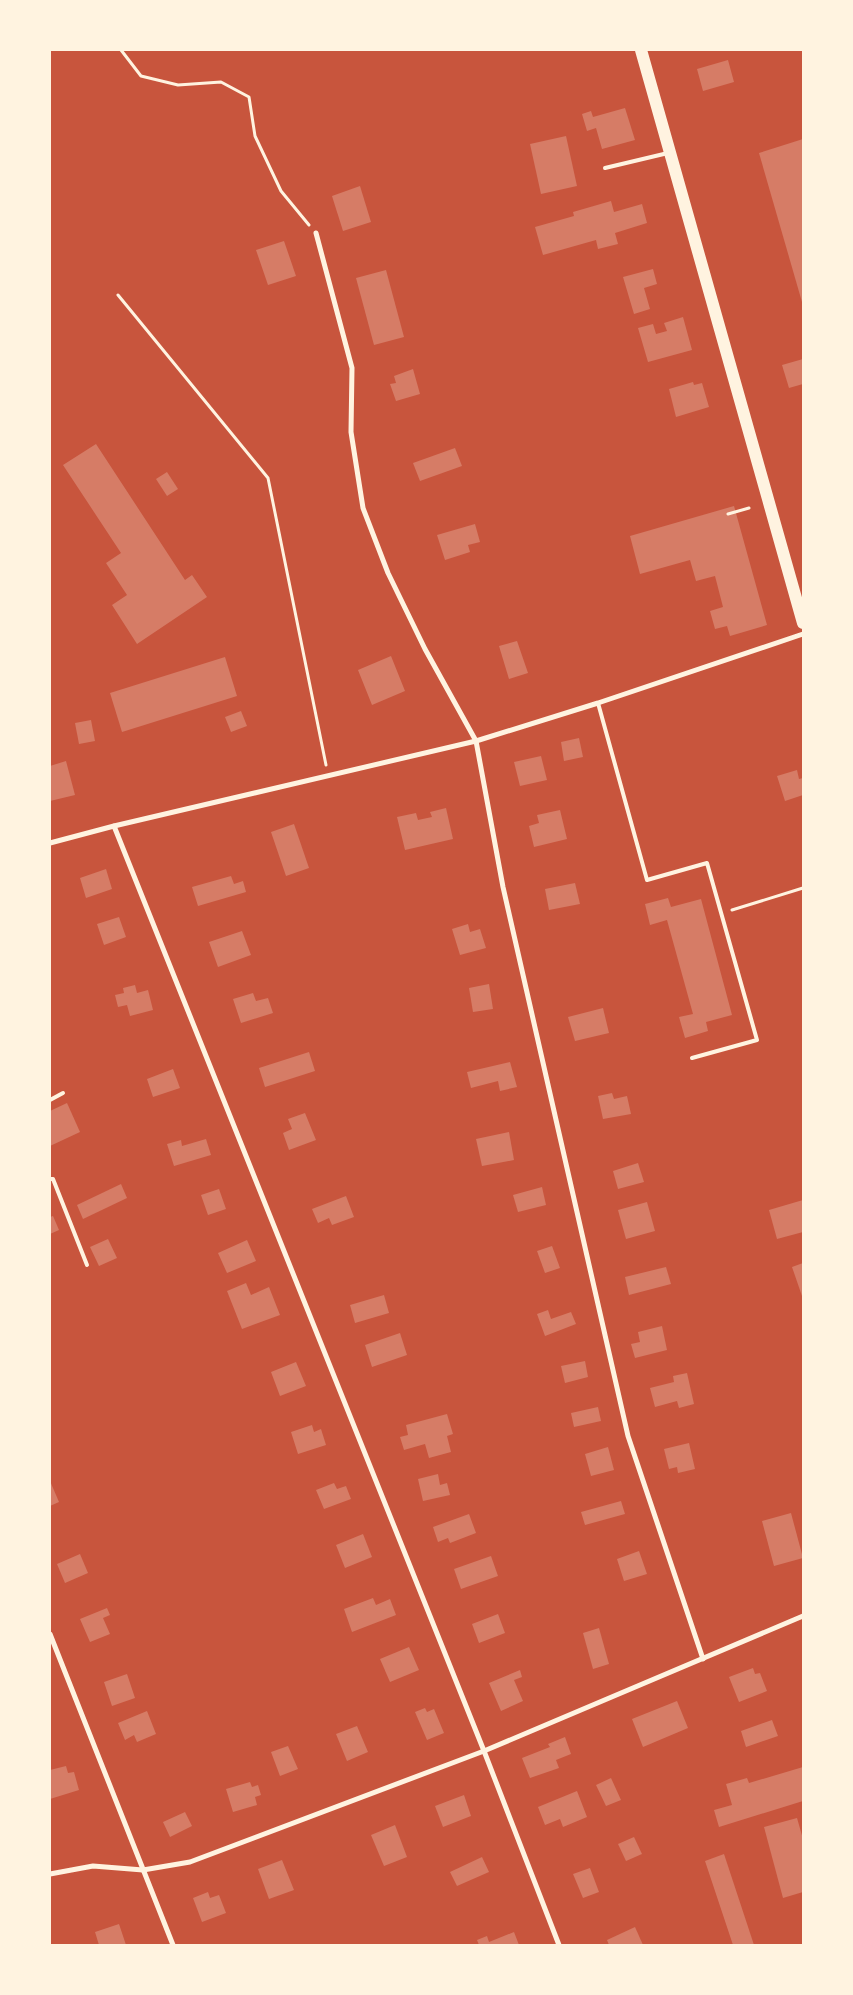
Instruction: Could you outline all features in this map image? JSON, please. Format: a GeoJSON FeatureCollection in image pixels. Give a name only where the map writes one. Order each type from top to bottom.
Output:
{"type":"FeatureCollection","features":[{"type":"Feature","properties":{"kind":"main road"},"geometry":{"type":"LineString","coordinates":[[641,50],[803,623]]}},
{"type":"Feature","properties":{"kind":"street"},"geometry":{"type":"LineString","coordinates":[[316,233],[352,368],[351,432],[363,508],[396,590],[425,649],[476,740],[503,887],[628,1436],[703,1659]]}},
{"type":"Feature","properties":{"kind":"street"},"geometry":{"type":"LineString","coordinates":[[50,843],[476,740],[598,704],[803,634]]}},
{"type":"Feature","properties":{"kind":"street"},"geometry":{"type":"LineString","coordinates":[[114,826],[484,1750],[559,1945]]}},
{"type":"Feature","properties":{"kind":"street"},"geometry":{"type":"LineString","coordinates":[[50,1874],[93,1866],[144,1870],[190,1862],[484,1750],[803,1616]]}},
{"type":"Feature","properties":{"kind":"street"},"geometry":{"type":"LineString","coordinates":[[50,1634],[173,1945]]}},
{"type":"Feature","properties":{"kind":"lane"},"geometry":{"type":"LineString","coordinates":[[605,168],[670,153]]}},
{"type":"Feature","properties":{"kind":"lane"},"geometry":{"type":"LineString","coordinates":[[598,704],[647,880],[707,863],[757,1040],[692,1058]]}},
{"type":"Feature","properties":{"kind":"lane"},"geometry":{"type":"LineString","coordinates":[[50,1100],[63,1094]]}},
{"type":"Feature","properties":{"kind":"lane"},"geometry":{"type":"LineString","coordinates":[[50,1179],[53,1179],[87,1265]]}},
{"type":"Feature","properties":{"kind":"path"},"geometry":{"type":"LineString","coordinates":[[120,50],[141,76],[178,85],[221,82],[249,97],[255,136],[281,191],[316,233]]}},
{"type":"Feature","properties":{"kind":"path"},"geometry":{"type":"LineString","coordinates":[[118,295],[268,478],[328,776]]}},
{"type":"Feature","properties":{"kind":"path"},"geometry":{"type":"LineString","coordinates":[[728,514],[749,508]]}},
{"type":"Feature","properties":{"kind":"path"},"geometry":{"type":"LineString","coordinates":[[721,913],[803,888]]}},
{"type":"Feature","properties":{"kind":"building"},"geometry":{"type":"Polygon","coordinates":[[[728,60],[734,82],[703,91],[697,69],[728,60]]]}},
{"type":"Feature","properties":{"kind":"building"},"geometry":{"type":"Polygon","coordinates":[[[625,108],[635,140],[602,149],[596,128],[587,131],[582,114],[591,111],[593,117],[625,108]]]}},
{"type":"Feature","properties":{"kind":"building"},"geometry":{"type":"Polygon","coordinates":[[[566,136],[577,186],[541,194],[530,144],[566,136]]]}},
{"type":"Feature","properties":{"kind":"building"},"geometry":{"type":"Polygon","coordinates":[[[803,139],[803,302],[802,302],[759,153],[803,139]]]}},
{"type":"Feature","properties":{"kind":"building"},"geometry":{"type":"Polygon","coordinates":[[[360,186],[371,222],[343,231],[332,196],[360,186]]]}},
{"type":"Feature","properties":{"kind":"building"},"geometry":{"type":"Polygon","coordinates":[[[611,201],[614,212],[642,204],[647,223],[615,233],[618,244],[598,249],[596,240],[543,255],[535,227],[574,216],[573,212],[611,201]]]}},
{"type":"Feature","properties":{"kind":"building"},"geometry":{"type":"Polygon","coordinates":[[[284,241],[296,276],[268,285],[256,250],[284,241]]]}},
{"type":"Feature","properties":{"kind":"building"},"geometry":{"type":"Polygon","coordinates":[[[653,269],[657,284],[644,288],[650,309],[634,314],[623,277],[653,269]]]}},
{"type":"Feature","properties":{"kind":"building"},"geometry":{"type":"Polygon","coordinates":[[[386,270],[404,337],[374,345],[356,278],[386,270]]]}},
{"type":"Feature","properties":{"kind":"building"},"geometry":{"type":"Polygon","coordinates":[[[683,317],[692,350],[648,362],[638,328],[653,324],[656,334],[667,331],[664,323],[683,317]]]}},
{"type":"Feature","properties":{"kind":"building"},"geometry":{"type":"Polygon","coordinates":[[[803,359],[803,384],[789,388],[782,365],[803,359]]]}},
{"type":"Feature","properties":{"kind":"building"},"geometry":{"type":"Polygon","coordinates":[[[413,369],[420,394],[396,401],[390,384],[396,383],[394,376],[413,369]]]}},
{"type":"Feature","properties":{"kind":"building"},"geometry":{"type":"Polygon","coordinates":[[[693,382],[694,385],[702,383],[709,407],[676,417],[669,389],[693,382]]]}},
{"type":"Feature","properties":{"kind":"building"},"geometry":{"type":"Polygon","coordinates":[[[96,444],[185,580],[192,575],[207,597],[137,644],[112,605],[127,595],[106,563],[121,553],[63,465],[96,444]]]}},
{"type":"Feature","properties":{"kind":"building"},"geometry":{"type":"Polygon","coordinates":[[[455,448],[462,466],[420,481],[413,463],[455,448]]]}},
{"type":"Feature","properties":{"kind":"building"},"geometry":{"type":"Polygon","coordinates":[[[167,472],[178,489],[167,496],[156,479],[167,472]]]}},
{"type":"Feature","properties":{"kind":"building"},"geometry":{"type":"Polygon","coordinates":[[[734,506],[767,625],[730,636],[727,626],[715,629],[710,611],[723,607],[715,576],[696,581],[690,560],[640,574],[630,536],[734,506]]]}},
{"type":"Feature","properties":{"kind":"building"},"geometry":{"type":"Polygon","coordinates":[[[475,524],[480,542],[468,545],[470,552],[445,560],[437,535],[475,524]]]}},
{"type":"Feature","properties":{"kind":"building"},"geometry":{"type":"Polygon","coordinates":[[[517,641],[528,673],[509,679],[499,646],[517,641]]]}},
{"type":"Feature","properties":{"kind":"building"},"geometry":{"type":"Polygon","coordinates":[[[391,656],[405,691],[372,705],[358,670],[391,656]]]}},
{"type":"Feature","properties":{"kind":"building"},"geometry":{"type":"Polygon","coordinates":[[[225,657],[237,696],[122,732],[110,693],[225,657]]]}},
{"type":"Feature","properties":{"kind":"building"},"geometry":{"type":"Polygon","coordinates":[[[241,711],[247,726],[231,732],[225,717],[241,711]]]}},
{"type":"Feature","properties":{"kind":"building"},"geometry":{"type":"Polygon","coordinates":[[[91,720],[95,741],[79,744],[75,723],[91,720]]]}},
{"type":"Feature","properties":{"kind":"building"},"geometry":{"type":"Polygon","coordinates":[[[579,738],[583,757],[564,761],[561,742],[579,738]]]}},
{"type":"Feature","properties":{"kind":"building"},"geometry":{"type":"Polygon","coordinates":[[[541,756],[547,780],[520,786],[514,762],[541,756]]]}},
{"type":"Feature","properties":{"kind":"building"},"geometry":{"type":"Polygon","coordinates":[[[66,761],[75,795],[50,801],[50,766],[66,761]]]}},
{"type":"Feature","properties":{"kind":"building"},"geometry":{"type":"Polygon","coordinates":[[[797,770],[799,779],[803,778],[803,795],[785,801],[777,776],[797,770]]]}},
{"type":"Feature","properties":{"kind":"building"},"geometry":{"type":"Polygon","coordinates":[[[446,808],[453,839],[405,850],[397,817],[416,813],[418,820],[432,817],[430,812],[446,808]]]}},
{"type":"Feature","properties":{"kind":"building"},"geometry":{"type":"Polygon","coordinates":[[[560,810],[567,839],[534,847],[529,826],[539,823],[537,815],[560,810]]]}},
{"type":"Feature","properties":{"kind":"building"},"geometry":{"type":"Polygon","coordinates":[[[294,824],[309,868],[286,876],[271,832],[294,824]]]}},
{"type":"Feature","properties":{"kind":"building"},"geometry":{"type":"Polygon","coordinates":[[[106,869],[112,889],[86,898],[80,878],[106,869]]]}},
{"type":"Feature","properties":{"kind":"building"},"geometry":{"type":"Polygon","coordinates":[[[231,876],[234,884],[243,881],[246,892],[198,906],[192,887],[231,876]]]}},
{"type":"Feature","properties":{"kind":"building"},"geometry":{"type":"Polygon","coordinates":[[[575,883],[580,904],[549,910],[545,889],[575,883]]]}},
{"type":"Feature","properties":{"kind":"building"},"geometry":{"type":"Polygon","coordinates":[[[668,898],[671,907],[701,899],[732,1015],[706,1022],[708,1031],[685,1038],[679,1017],[693,1014],[667,920],[650,925],[645,904],[668,898]]]}},
{"type":"Feature","properties":{"kind":"building"},"geometry":{"type":"Polygon","coordinates":[[[119,917],[126,937],[104,945],[97,924],[119,917]]]}},
{"type":"Feature","properties":{"kind":"building"},"geometry":{"type":"Polygon","coordinates":[[[468,924],[470,932],[480,929],[486,948],[460,955],[452,929],[468,924]]]}},
{"type":"Feature","properties":{"kind":"building"},"geometry":{"type":"Polygon","coordinates":[[[242,931],[251,955],[218,967],[209,942],[242,931]]]}},
{"type":"Feature","properties":{"kind":"building"},"geometry":{"type":"Polygon","coordinates":[[[489,984],[493,1009],[473,1012],[469,988],[489,984]]]}},
{"type":"Feature","properties":{"kind":"building"},"geometry":{"type":"Polygon","coordinates":[[[135,985],[137,993],[148,990],[153,1010],[130,1016],[127,1005],[118,1007],[115,995],[124,993],[123,988],[135,985]]]}},
{"type":"Feature","properties":{"kind":"building"},"geometry":{"type":"Polygon","coordinates":[[[253,993],[256,1001],[268,998],[273,1013],[241,1023],[233,999],[253,993]]]}},
{"type":"Feature","properties":{"kind":"building"},"geometry":{"type":"Polygon","coordinates":[[[603,1008],[609,1033],[575,1041],[568,1017],[603,1008]]]}},
{"type":"Feature","properties":{"kind":"building"},"geometry":{"type":"Polygon","coordinates":[[[309,1052],[315,1071],[265,1087],[259,1068],[309,1052]]]}},
{"type":"Feature","properties":{"kind":"building"},"geometry":{"type":"Polygon","coordinates":[[[510,1062],[517,1087],[500,1091],[498,1081],[471,1088],[467,1072],[510,1062]]]}},
{"type":"Feature","properties":{"kind":"building"},"geometry":{"type":"Polygon","coordinates":[[[173,1069],[180,1088],[153,1097],[147,1079],[173,1069]]]}},
{"type":"Feature","properties":{"kind":"building"},"geometry":{"type":"Polygon","coordinates":[[[612,1093],[614,1099],[627,1096],[631,1114],[603,1119],[598,1096],[612,1093]]]}},
{"type":"Feature","properties":{"kind":"building"},"geometry":{"type":"Polygon","coordinates":[[[67,1103],[80,1132],[50,1146],[50,1111],[67,1103]]]}},
{"type":"Feature","properties":{"kind":"building"},"geometry":{"type":"Polygon","coordinates":[[[305,1113],[316,1140],[289,1150],[283,1133],[292,1129],[288,1119],[305,1113]]]}},
{"type":"Feature","properties":{"kind":"building"},"geometry":{"type":"Polygon","coordinates":[[[509,1132],[514,1160],[482,1166],[476,1139],[509,1132]]]}},
{"type":"Feature","properties":{"kind":"building"},"geometry":{"type":"Polygon","coordinates":[[[206,1139],[211,1155],[174,1166],[167,1144],[181,1140],[182,1146],[206,1139]]]}},
{"type":"Feature","properties":{"kind":"building"},"geometry":{"type":"Polygon","coordinates":[[[638,1163],[644,1182],[618,1189],[613,1171],[638,1163]]]}},
{"type":"Feature","properties":{"kind":"building"},"geometry":{"type":"Polygon","coordinates":[[[121,1184],[127,1198],[83,1219],[77,1205],[121,1184]]]}},
{"type":"Feature","properties":{"kind":"building"},"geometry":{"type":"Polygon","coordinates":[[[542,1187],[546,1205],[518,1212],[513,1195],[542,1187]]]}},
{"type":"Feature","properties":{"kind":"building"},"geometry":{"type":"Polygon","coordinates":[[[219,1189],[226,1209],[208,1215],[201,1195],[219,1189]]]}},
{"type":"Feature","properties":{"kind":"building"},"geometry":{"type":"Polygon","coordinates":[[[346,1196],[354,1217],[332,1225],[329,1218],[318,1223],[312,1209],[346,1196]]]}},
{"type":"Feature","properties":{"kind":"building"},"geometry":{"type":"Polygon","coordinates":[[[803,1200],[803,1232],[777,1239],[769,1210],[803,1200]]]}},
{"type":"Feature","properties":{"kind":"building"},"geometry":{"type":"Polygon","coordinates":[[[647,1202],[655,1231],[626,1239],[618,1210],[647,1202]]]}},
{"type":"Feature","properties":{"kind":"building"},"geometry":{"type":"Polygon","coordinates":[[[53,1216],[59,1230],[50,1234],[50,1217],[53,1216]]]}},
{"type":"Feature","properties":{"kind":"building"},"geometry":{"type":"Polygon","coordinates":[[[108,1239],[117,1258],[99,1266],[90,1247],[108,1239]]]}},
{"type":"Feature","properties":{"kind":"building"},"geometry":{"type":"Polygon","coordinates":[[[247,1240],[256,1261],[227,1273],[218,1253],[247,1240]]]}},
{"type":"Feature","properties":{"kind":"building"},"geometry":{"type":"Polygon","coordinates":[[[552,1246],[560,1268],[545,1273],[537,1251],[552,1246]]]}},
{"type":"Feature","properties":{"kind":"building"},"geometry":{"type":"Polygon","coordinates":[[[803,1263],[803,1299],[792,1267],[803,1263]]]}},
{"type":"Feature","properties":{"kind":"building"},"geometry":{"type":"Polygon","coordinates":[[[666,1267],[671,1284],[629,1295],[625,1277],[666,1267]]]}},
{"type":"Feature","properties":{"kind":"building"},"geometry":{"type":"Polygon","coordinates":[[[246,1283],[251,1295],[269,1287],[280,1315],[242,1329],[227,1291],[246,1283]]]}},
{"type":"Feature","properties":{"kind":"building"},"geometry":{"type":"Polygon","coordinates":[[[384,1295],[389,1313],[355,1323],[350,1305],[384,1295]]]}},
{"type":"Feature","properties":{"kind":"building"},"geometry":{"type":"Polygon","coordinates":[[[548,1310],[551,1319],[571,1312],[576,1324],[545,1336],[537,1314],[548,1310]]]}},
{"type":"Feature","properties":{"kind":"building"},"geometry":{"type":"Polygon","coordinates":[[[662,1326],[667,1350],[635,1358],[631,1344],[640,1342],[638,1332],[662,1326]]]}},
{"type":"Feature","properties":{"kind":"building"},"geometry":{"type":"Polygon","coordinates":[[[400,1333],[407,1355],[372,1367],[365,1345],[400,1333]]]}},
{"type":"Feature","properties":{"kind":"building"},"geometry":{"type":"Polygon","coordinates":[[[585,1361],[588,1377],[565,1383],[561,1366],[585,1361]]]}},
{"type":"Feature","properties":{"kind":"building"},"geometry":{"type":"Polygon","coordinates":[[[296,1362],[306,1386],[280,1396],[271,1372],[296,1362]]]}},
{"type":"Feature","properties":{"kind":"building"},"geometry":{"type":"Polygon","coordinates":[[[687,1373],[694,1404],[679,1408],[677,1401],[655,1407],[650,1388],[674,1382],[673,1376],[687,1373]]]}},
{"type":"Feature","properties":{"kind":"building"},"geometry":{"type":"Polygon","coordinates":[[[598,1407],[601,1421],[574,1427],[571,1413],[598,1407]]]}},
{"type":"Feature","properties":{"kind":"building"},"geometry":{"type":"Polygon","coordinates":[[[447,1414],[453,1434],[447,1436],[451,1452],[429,1458],[425,1444],[404,1450],[400,1437],[408,1435],[406,1425],[447,1414]]]}},
{"type":"Feature","properties":{"kind":"building"},"geometry":{"type":"Polygon","coordinates":[[[312,1425],[314,1432],[321,1429],[326,1445],[298,1454],[291,1432],[312,1425]]]}},
{"type":"Feature","properties":{"kind":"building"},"geometry":{"type":"Polygon","coordinates":[[[689,1443],[695,1469],[678,1473],[677,1467],[669,1469],[664,1449],[689,1443]]]}},
{"type":"Feature","properties":{"kind":"building"},"geometry":{"type":"Polygon","coordinates":[[[608,1447],[614,1470],[591,1476],[585,1454],[608,1447]]]}},
{"type":"Feature","properties":{"kind":"building"},"geometry":{"type":"Polygon","coordinates":[[[438,1474],[440,1485],[447,1483],[450,1495],[423,1501],[418,1479],[438,1474]]]}},
{"type":"Feature","properties":{"kind":"building"},"geometry":{"type":"Polygon","coordinates":[[[50,1481],[59,1502],[50,1506],[50,1481]]]}},
{"type":"Feature","properties":{"kind":"building"},"geometry":{"type":"Polygon","coordinates":[[[334,1483],[337,1489],[346,1486],[351,1499],[324,1509],[316,1490],[334,1483]]]}},
{"type":"Feature","properties":{"kind":"building"},"geometry":{"type":"Polygon","coordinates":[[[621,1501],[625,1514],[585,1525],[581,1512],[621,1501]]]}},
{"type":"Feature","properties":{"kind":"building"},"geometry":{"type":"Polygon","coordinates":[[[791,1513],[803,1558],[774,1566],[762,1521],[791,1513]]]}},
{"type":"Feature","properties":{"kind":"building"},"geometry":{"type":"Polygon","coordinates":[[[469,1514],[476,1533],[450,1543],[448,1538],[438,1542],[433,1527],[469,1514]]]}},
{"type":"Feature","properties":{"kind":"building"},"geometry":{"type":"Polygon","coordinates":[[[363,1534],[372,1557],[345,1568],[336,1545],[363,1534]]]}},
{"type":"Feature","properties":{"kind":"building"},"geometry":{"type":"Polygon","coordinates":[[[639,1551],[647,1574],[624,1581],[617,1559],[639,1551]]]}},
{"type":"Feature","properties":{"kind":"building"},"geometry":{"type":"Polygon","coordinates":[[[80,1554],[88,1573],[65,1583],[57,1564],[80,1554]]]}},
{"type":"Feature","properties":{"kind":"building"},"geometry":{"type":"Polygon","coordinates":[[[491,1556],[498,1576],[461,1589],[454,1569],[491,1556]]]}},
{"type":"Feature","properties":{"kind":"building"},"geometry":{"type":"Polygon","coordinates":[[[373,1598],[376,1605],[390,1599],[396,1615],[352,1632],[344,1609],[373,1598]]]}},
{"type":"Feature","properties":{"kind":"building"},"geometry":{"type":"Polygon","coordinates":[[[107,1608],[110,1615],[103,1618],[110,1634],[90,1642],[80,1619],[107,1608]]]}},
{"type":"Feature","properties":{"kind":"building"},"geometry":{"type":"Polygon","coordinates":[[[498,1614],[505,1633],[479,1643],[472,1624],[498,1614]]]}},
{"type":"Feature","properties":{"kind":"building"},"geometry":{"type":"Polygon","coordinates":[[[599,1628],[609,1664],[593,1669],[583,1633],[599,1628]]]}},
{"type":"Feature","properties":{"kind":"building"},"geometry":{"type":"Polygon","coordinates":[[[409,1647],[419,1670],[390,1682],[380,1659],[409,1647]]]}},
{"type":"Feature","properties":{"kind":"building"},"geometry":{"type":"Polygon","coordinates":[[[753,1668],[755,1674],[760,1673],[767,1691],[739,1702],[729,1677],[753,1668]]]}},
{"type":"Feature","properties":{"kind":"building"},"geometry":{"type":"Polygon","coordinates":[[[520,1670],[522,1677],[514,1680],[523,1701],[501,1711],[489,1683],[520,1670]]]}},
{"type":"Feature","properties":{"kind":"building"},"geometry":{"type":"Polygon","coordinates":[[[127,1674],[135,1698],[112,1706],[104,1682],[127,1674]]]}},
{"type":"Feature","properties":{"kind":"building"},"geometry":{"type":"Polygon","coordinates":[[[677,1701],[688,1728],[643,1747],[632,1719],[677,1701]]]}},
{"type":"Feature","properties":{"kind":"building"},"geometry":{"type":"Polygon","coordinates":[[[425,1708],[427,1712],[434,1709],[444,1733],[427,1740],[415,1712],[425,1708]]]}},
{"type":"Feature","properties":{"kind":"building"},"geometry":{"type":"Polygon","coordinates":[[[147,1711],[156,1734],[137,1742],[134,1735],[125,1740],[118,1723],[147,1711]]]}},
{"type":"Feature","properties":{"kind":"building"},"geometry":{"type":"Polygon","coordinates":[[[772,1720],[778,1736],[746,1747],[741,1731],[772,1720]]]}},
{"type":"Feature","properties":{"kind":"building"},"geometry":{"type":"Polygon","coordinates":[[[357,1726],[368,1752],[347,1761],[336,1734],[357,1726]]]}},
{"type":"Feature","properties":{"kind":"building"},"geometry":{"type":"Polygon","coordinates":[[[565,1737],[571,1754],[556,1760],[559,1768],[530,1778],[522,1758],[550,1747],[548,1744],[565,1737]]]}},
{"type":"Feature","properties":{"kind":"building"},"geometry":{"type":"Polygon","coordinates":[[[288,1746],[298,1769],[280,1776],[271,1752],[288,1746]]]}},
{"type":"Feature","properties":{"kind":"building"},"geometry":{"type":"Polygon","coordinates":[[[66,1766],[68,1773],[74,1772],[79,1790],[50,1799],[50,1770],[66,1766]]]}},
{"type":"Feature","properties":{"kind":"building"},"geometry":{"type":"Polygon","coordinates":[[[803,1767],[803,1801],[719,1827],[714,1810],[732,1805],[726,1784],[747,1778],[749,1783],[803,1767]]]}},
{"type":"Feature","properties":{"kind":"building"},"geometry":{"type":"Polygon","coordinates":[[[611,1778],[621,1800],[606,1806],[596,1785],[611,1778]]]}},
{"type":"Feature","properties":{"kind":"building"},"geometry":{"type":"Polygon","coordinates":[[[250,1782],[252,1787],[258,1785],[261,1795],[255,1797],[257,1805],[233,1812],[226,1789],[250,1782]]]}},
{"type":"Feature","properties":{"kind":"building"},"geometry":{"type":"Polygon","coordinates":[[[577,1791],[587,1817],[563,1827],[560,1819],[545,1825],[538,1807],[577,1791]]]}},
{"type":"Feature","properties":{"kind":"building"},"geometry":{"type":"Polygon","coordinates":[[[464,1795],[471,1816],[443,1827],[435,1806],[464,1795]]]}},
{"type":"Feature","properties":{"kind":"building"},"geometry":{"type":"Polygon","coordinates":[[[185,1812],[192,1826],[170,1837],[163,1822],[185,1812]]]}},
{"type":"Feature","properties":{"kind":"building"},"geometry":{"type":"Polygon","coordinates":[[[797,1818],[803,1839],[803,1892],[783,1898],[764,1827],[797,1818]]]}},
{"type":"Feature","properties":{"kind":"building"},"geometry":{"type":"Polygon","coordinates":[[[395,1825],[407,1857],[384,1866],[371,1835],[395,1825]]]}},
{"type":"Feature","properties":{"kind":"building"},"geometry":{"type":"Polygon","coordinates":[[[634,1837],[642,1854],[626,1861],[618,1844],[634,1837]]]}},
{"type":"Feature","properties":{"kind":"building"},"geometry":{"type":"Polygon","coordinates":[[[724,1854],[754,1945],[733,1945],[705,1861],[724,1854]]]}},
{"type":"Feature","properties":{"kind":"building"},"geometry":{"type":"Polygon","coordinates":[[[482,1857],[489,1872],[457,1886],[450,1872],[482,1857]]]}},
{"type":"Feature","properties":{"kind":"building"},"geometry":{"type":"Polygon","coordinates":[[[282,1860],[294,1890],[269,1899],[258,1869],[282,1860]]]}},
{"type":"Feature","properties":{"kind":"building"},"geometry":{"type":"Polygon","coordinates":[[[590,1868],[599,1892],[583,1898],[573,1874],[590,1868]]]}},
{"type":"Feature","properties":{"kind":"building"},"geometry":{"type":"Polygon","coordinates":[[[208,1892],[210,1898],[219,1895],[226,1913],[202,1922],[193,1898],[208,1892]]]}},
{"type":"Feature","properties":{"kind":"building"},"geometry":{"type":"Polygon","coordinates":[[[119,1924],[126,1945],[99,1945],[95,1932],[119,1924]]]}},
{"type":"Feature","properties":{"kind":"building"},"geometry":{"type":"Polygon","coordinates":[[[635,1927],[643,1945],[609,1945],[607,1940],[635,1927]]]}},
{"type":"Feature","properties":{"kind":"building"},"geometry":{"type":"Polygon","coordinates":[[[514,1932],[519,1945],[479,1945],[477,1940],[487,1936],[489,1942],[514,1932]]]}}]}
